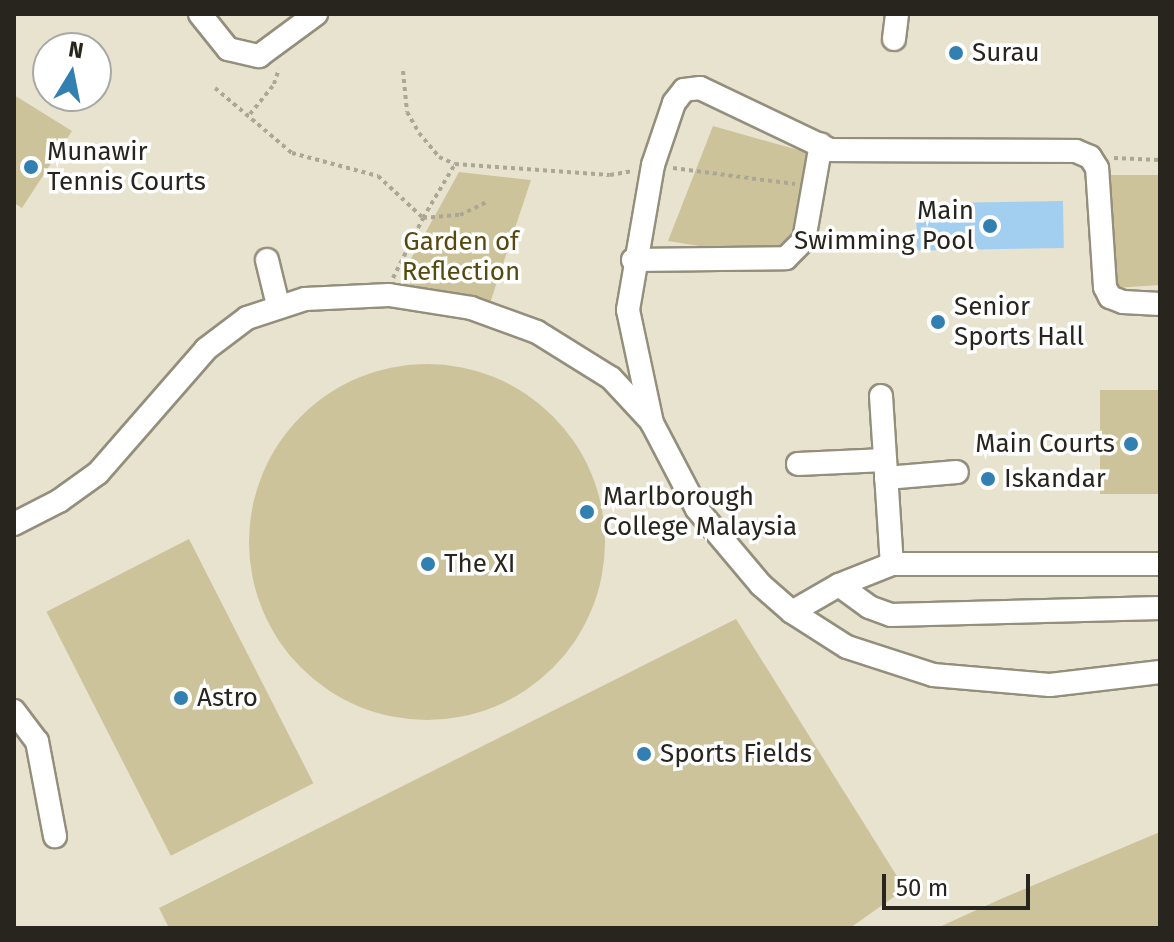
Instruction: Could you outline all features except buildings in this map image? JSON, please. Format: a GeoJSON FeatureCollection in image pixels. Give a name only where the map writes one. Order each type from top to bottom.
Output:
{"type":"FeatureCollection","features":[{"type":"Feature","properties":{"kind":"lane"},"geometry":{"type":"LineString","coordinates":[[200,14],[228,49],[259,56],[271,52],[316,14]]}},
{"type":"Feature","properties":{"kind":"lane"},"geometry":{"type":"LineString","coordinates":[[894,39],[897,14]]}},
{"type":"Feature","properties":{"kind":"lane"},"geometry":{"type":"LineString","coordinates":[[652,423],[628,310],[633,260],[653,165],[674,103],[692,89],[700,88],[836,151],[1076,151],[1090,157],[1097,168],[1105,287],[1110,297],[1123,302],[1160,304]]}},
{"type":"Feature","properties":{"kind":"lane"},"geometry":{"type":"LineString","coordinates":[[633,260],[786,258],[804,240],[821,144]]}},
{"type":"Feature","properties":{"kind":"lane"},"geometry":{"type":"LineString","coordinates":[[267,260],[278,305]]}},
{"type":"Feature","properties":{"kind":"lane"},"geometry":{"type":"LineString","coordinates":[[14,524],[59,501],[98,473],[206,349],[247,318],[278,305],[352,295],[389,295],[471,308],[537,332],[611,378],[652,423],[697,509],[761,585],[792,612],[847,647],[933,675],[1050,685],[1160,672]]}},
{"type":"Feature","properties":{"kind":"lane"},"geometry":{"type":"LineString","coordinates":[[881,396],[892,564]]}},
{"type":"Feature","properties":{"kind":"lane"},"geometry":{"type":"LineString","coordinates":[[798,464],[957,472]]}},
{"type":"Feature","properties":{"kind":"lane"},"geometry":{"type":"LineString","coordinates":[[792,612],[839,585],[892,564],[1160,564]]}},
{"type":"Feature","properties":{"kind":"lane"},"geometry":{"type":"LineString","coordinates":[[839,585],[869,607],[891,615],[1160,608]]}},
{"type":"Feature","properties":{"kind":"lane"},"geometry":{"type":"LineString","coordinates":[[14,711],[37,741],[55,836]]}},
{"type":"Feature","properties":{"kind":"path"},"geometry":{"type":"LineString","coordinates":[[249,115],[274,84],[279,68],[271,52]]}},
{"type":"Feature","properties":{"kind":"path"},"geometry":{"type":"LineString","coordinates":[[403,71],[407,112],[439,157],[455,164],[610,175],[653,165],[814,187]]}},
{"type":"Feature","properties":{"kind":"path"},"geometry":{"type":"LineString","coordinates":[[215,88],[249,115],[266,135],[292,153],[378,176],[423,218],[460,215],[487,202]]}},
{"type":"Feature","properties":{"kind":"path"},"geometry":{"type":"LineString","coordinates":[[1090,157],[1160,160]]}},
{"type":"Feature","properties":{"kind":"path"},"geometry":{"type":"LineString","coordinates":[[389,295],[397,263],[455,164]]}},
{"type":"Feature","properties":{"kind":"green space","name":"Munawir Tennis Courts"},"geometry":{"type":"Polygon","coordinates":[[[14,95],[32,106],[32,112],[41,112],[72,131],[22,208],[14,203],[14,95]]]}},
{"type":"Feature","properties":{"kind":"green space"},"geometry":{"type":"Polygon","coordinates":[[[713,126],[819,156],[794,261],[668,241],[713,126]]]}},
{"type":"Feature","properties":{"kind":"green space","name":"Garden of Reflection"},"geometry":{"type":"Polygon","coordinates":[[[459,172],[531,180],[489,306],[401,291],[407,266],[459,172]]]}},
{"type":"Feature","properties":{"kind":"green space"},"geometry":{"type":"Polygon","coordinates":[[[1108,175],[1160,175],[1160,285],[1115,288],[1108,175]]]}},
{"type":"Feature","properties":{"kind":"green space","name":"The XI"},"geometry":{"type":"Polygon","coordinates":[[[427,364],[462,367],[495,377],[526,394],[553,416],[575,443],[592,474],[602,507],[605,542],[602,577],[592,610],[575,641],[553,668],[526,690],[495,707],[462,717],[427,720],[392,717],[359,707],[328,690],[301,668],[279,641],[262,610],[252,577],[249,542],[252,507],[262,474],[279,443],[301,416],[328,394],[359,377],[392,367],[427,364]]]}},
{"type":"Feature","properties":{"kind":"green space","name":"Main Courts"},"geometry":{"type":"Polygon","coordinates":[[[1100,390],[1160,390],[1160,494],[1100,494],[1100,390]]]}},
{"type":"Feature","properties":{"kind":"green space","name":"Astro"},"geometry":{"type":"Polygon","coordinates":[[[189,539],[313,783],[171,856],[46,612],[189,539]]]}},
{"type":"Feature","properties":{"kind":"green space","name":"Sports Fields"},"geometry":{"type":"Polygon","coordinates":[[[736,619],[905,889],[850,928],[169,928],[159,908],[736,619]]]}},
{"type":"Feature","properties":{"kind":"green space"},"geometry":{"type":"Polygon","coordinates":[[[1160,832],[1160,928],[937,928],[1003,898],[1160,832]]]}},
{"type":"Feature","properties":{"kind":"water","name":"Main Swimming Pool"},"geometry":{"type":"Polygon","coordinates":[[[1063,201],[1064,248],[917,251],[916,204],[1063,201]]]}},
{"type":"Feature","properties":{"kind":"place","name":"Surau"},"geometry":{"type":"Point","coordinates":[956,53]}},
{"type":"Feature","properties":{"kind":"place","name":"Munawir Tennis Courts"},"geometry":{"type":"Point","coordinates":[31,167]}},
{"type":"Feature","properties":{"kind":"place","name":"Main Swimming Pool"},"geometry":{"type":"Point","coordinates":[990,226]}},
{"type":"Feature","properties":{"kind":"place","name":"Senior Sports Hall"},"geometry":{"type":"Point","coordinates":[938,322]}},
{"type":"Feature","properties":{"kind":"place","name":"Main Courts"},"geometry":{"type":"Point","coordinates":[1131,444]}},
{"type":"Feature","properties":{"kind":"place","name":"Iskandar"},"geometry":{"type":"Point","coordinates":[988,479]}},
{"type":"Feature","properties":{"kind":"place","name":"Marlborough College Malaysia"},"geometry":{"type":"Point","coordinates":[587,512]}},
{"type":"Feature","properties":{"kind":"place","name":"The XI"},"geometry":{"type":"Point","coordinates":[428,564]}},
{"type":"Feature","properties":{"kind":"place","name":"Astro"},"geometry":{"type":"Point","coordinates":[181,698]}},
{"type":"Feature","properties":{"kind":"place","name":"Sports Fields"},"geometry":{"type":"Point","coordinates":[644,754]}}]}
